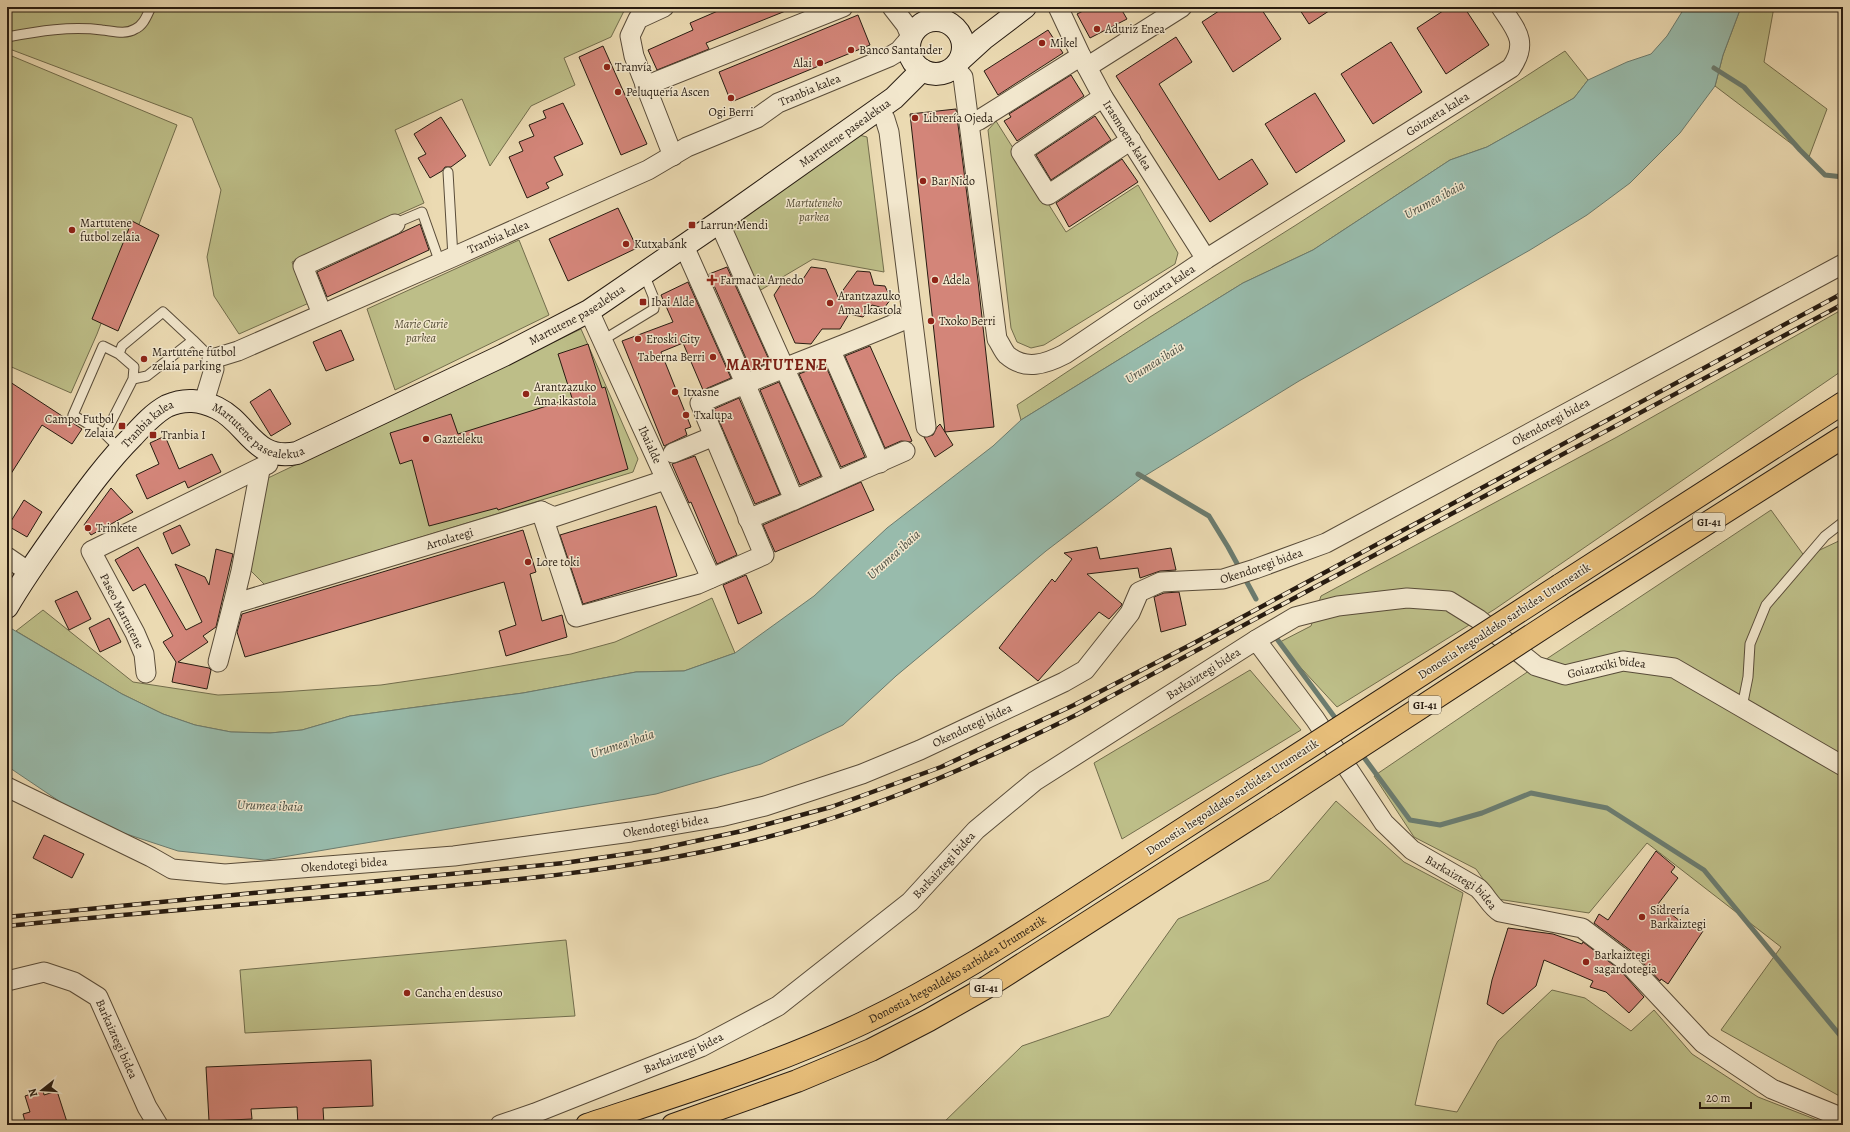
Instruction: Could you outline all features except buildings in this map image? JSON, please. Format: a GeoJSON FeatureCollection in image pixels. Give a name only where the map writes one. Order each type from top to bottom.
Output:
{"type":"FeatureCollection","features":[{"type":"Feature","properties":{"kind":"highway","name":"Donostia hegoaldeko sarbidea Urumeatik"},"geometry":{"type":"LineString","coordinates":[[587,1125],[735,1075],[786,1056],[861,1023],[914,997],[1028,929],[1560,584],[1843,403]]}},
{"type":"Feature","properties":{"kind":"highway","name":"GI-41"},"geometry":{"type":"LineString","coordinates":[[673,1125],[797,1081],[871,1050],[929,1020],[1006,975],[1576,607],[1843,437]]}},
{"type":"Feature","properties":{"kind":"main road"},"geometry":{"type":"LineString","coordinates":[[957,63],[963,43],[957,29],[950,23],[941,20],[932,20],[919,26],[911,37],[910,52],[912,59],[922,70],[933,74],[944,73],[957,63],[983,39],[1025,7]]}},
{"type":"Feature","properties":{"kind":"main road"},"geometry":{"type":"LineString","coordinates":[[957,29],[981,30],[1006,21]]}},
{"type":"Feature","properties":{"kind":"main road","name":"Martutene pasealekua"},"geometry":{"type":"LineString","coordinates":[[204,402],[222,411],[259,447],[275,453],[297,453],[504,355],[589,311],[719,222],[878,109],[906,88],[922,70]]}},
{"type":"Feature","properties":{"kind":"main road","name":"Tranbia kalea"},"geometry":{"type":"LineString","coordinates":[[8,605],[29,572],[99,474],[112,442],[167,406],[181,401],[191,400],[204,402]]}},
{"type":"Feature","properties":{"kind":"street"},"geometry":{"type":"LineString","coordinates":[[664,7],[638,19],[630,36],[634,56],[673,156]]}},
{"type":"Feature","properties":{"kind":"street"},"geometry":{"type":"LineString","coordinates":[[645,86],[843,7]]}},
{"type":"Feature","properties":{"kind":"street"},"geometry":{"type":"LineString","coordinates":[[892,7],[906,25],[911,37]]}},
{"type":"Feature","properties":{"kind":"street","name":"Irasmoene kalea"},"geometry":{"type":"LineString","coordinates":[[1058,7],[1103,98],[1206,259]]}},
{"type":"Feature","properties":{"kind":"street"},"geometry":{"type":"LineString","coordinates":[[970,124],[1182,7]]}},
{"type":"Feature","properties":{"kind":"street","name":"Goizueta kalea"},"geometry":{"type":"LineString","coordinates":[[957,63],[963,77],[970,124],[997,339],[1006,354],[1032,366],[1049,362],[1206,259],[1511,68],[1518,58],[1520,46],[1517,32],[1501,7]]}},
{"type":"Feature","properties":{"kind":"street","name":"Tranbia kalea"},"geometry":{"type":"LineString","coordinates":[[212,359],[238,351],[648,170],[687,147],[757,118],[778,103],[889,57],[899,51],[911,37]]}},
{"type":"Feature","properties":{"kind":"street"},"geometry":{"type":"LineString","coordinates":[[1103,98],[1021,152],[1048,195],[1131,140]]}},
{"type":"Feature","properties":{"kind":"street"},"geometry":{"type":"LineString","coordinates":[[878,109],[885,119],[889,132],[911,318],[926,427]]}},
{"type":"Feature","properties":{"kind":"street"},"geometry":{"type":"LineString","coordinates":[[322,314],[303,266],[399,222]]}},
{"type":"Feature","properties":{"kind":"street"},"geometry":{"type":"LineString","coordinates":[[719,222],[786,368],[835,481]]}},
{"type":"Feature","properties":{"kind":"street"},"geometry":{"type":"LineString","coordinates":[[684,246],[745,383],[794,500]]}},
{"type":"Feature","properties":{"kind":"street","name":"Okendotegi bidea"},"geometry":{"type":"LineString","coordinates":[[7,787],[151,857],[172,869],[225,874],[454,856],[666,826],[720,817],[765,806],[862,774],[920,750],[1057,686],[1084,670],[1130,613],[1139,592],[1161,582],[1223,579],[1326,543],[1843,264]]}},
{"type":"Feature","properties":{"kind":"street","name":"Ibaialde"},"geometry":{"type":"LineString","coordinates":[[589,311],[711,578]]}},
{"type":"Feature","properties":{"kind":"street"},"geometry":{"type":"LineString","coordinates":[[541,511],[576,616],[698,584],[764,555],[700,403],[745,383],[831,351],[911,318]]}},
{"type":"Feature","properties":{"kind":"street"},"geometry":{"type":"LineString","coordinates":[[831,351],[880,463]]}},
{"type":"Feature","properties":{"kind":"street"},"geometry":{"type":"LineString","coordinates":[[204,402],[214,369],[212,359]]}},
{"type":"Feature","properties":{"kind":"street"},"geometry":{"type":"LineString","coordinates":[[673,453],[714,436]]}},
{"type":"Feature","properties":{"kind":"street"},"geometry":{"type":"LineString","coordinates":[[748,519],[905,451]]}},
{"type":"Feature","properties":{"kind":"street"},"geometry":{"type":"LineString","coordinates":[[218,662],[241,571],[260,470],[283,454]]}},
{"type":"Feature","properties":{"kind":"street","name":"Paseo Martutene"},"geometry":{"type":"LineString","coordinates":[[146,673],[144,654],[135,633],[91,551],[260,470]]}},
{"type":"Feature","properties":{"kind":"street","name":"Artolategi"},"geometry":{"type":"LineString","coordinates":[[233,604],[541,511],[554,517],[665,480]]}},
{"type":"Feature","properties":{"kind":"street"},"geometry":{"type":"LineString","coordinates":[[7,557],[29,572]]}},
{"type":"Feature","properties":{"kind":"street","name":"Goiaztxiki bidea"},"geometry":{"type":"LineString","coordinates":[[1256,640],[1295,617],[1338,606],[1407,598],[1449,601],[1478,619],[1536,666],[1565,675],[1624,661],[1674,668],[1843,766]]}},
{"type":"Feature","properties":{"kind":"street","name":"Barkaiztegi bidea"},"geometry":{"type":"LineString","coordinates":[[500,1125],[701,1047],[778,1006],[910,902],[976,830],[1035,781],[1256,640],[1315,720],[1384,823],[1412,850],[1478,888],[1486,895],[1494,909],[1500,912],[1582,928],[1627,962],[1703,1043],[1772,1089],[1843,1118]]}},
{"type":"Feature","properties":{"kind":"street","name":"Barkaiztegi bidea"},"geometry":{"type":"LineString","coordinates":[[7,981],[44,972],[74,982],[98,997],[147,1107],[158,1125]]}},
{"type":"Feature","properties":{"kind":"lane"},"geometry":{"type":"LineString","coordinates":[[7,36],[55,29],[87,28],[124,32],[136,29],[144,21],[151,7]]}},
{"type":"Feature","properties":{"kind":"lane"},"geometry":{"type":"LineString","coordinates":[[446,260],[448,172]]}},
{"type":"Feature","properties":{"kind":"lane"},"geometry":{"type":"LineString","coordinates":[[399,222],[422,212],[446,260]]}},
{"type":"Feature","properties":{"kind":"lane"},"geometry":{"type":"LineString","coordinates":[[603,340],[654,309],[653,296],[644,274]]}},
{"type":"Feature","properties":{"kind":"lane"},"geometry":{"type":"LineString","coordinates":[[119,354],[122,346],[163,312],[212,359]]}},
{"type":"Feature","properties":{"kind":"lane"},"geometry":{"type":"LineString","coordinates":[[132,379],[147,376],[193,340]]}},
{"type":"Feature","properties":{"kind":"lane"},"geometry":{"type":"LineString","coordinates":[[103,346],[119,354],[134,367],[132,379],[112,442],[74,414],[103,346]]}},
{"type":"Feature","properties":{"kind":"lane"},"geometry":{"type":"LineString","coordinates":[[1742,707],[1748,677],[1750,644],[1766,605],[1825,536],[1843,522]]}},
{"type":"Feature","properties":{"kind":"green space"},"geometry":{"type":"Polygon","coordinates":[[[7,7],[630,7],[625,9],[611,37],[564,58],[575,85],[531,106],[490,166],[462,99],[395,130],[424,203],[292,262],[309,303],[239,334],[214,296],[207,257],[221,190],[192,118],[7,48],[7,7]]]}},
{"type":"Feature","properties":{"kind":"green space"},"geometry":{"type":"Polygon","coordinates":[[[1741,7],[1774,7],[1764,62],[1827,109],[1809,157],[1715,86],[1723,55],[1741,7]]]}},
{"type":"Feature","properties":{"kind":"green space"},"geometry":{"type":"Polygon","coordinates":[[[1565,51],[1588,80],[1574,98],[1487,147],[1450,160],[1313,250],[1243,283],[1021,420],[1017,405],[1150,317],[1296,225],[1565,51]]]}},
{"type":"Feature","properties":{"kind":"green space","name":"Martutene futbol zelaia"},"geometry":{"type":"Polygon","coordinates":[[[7,54],[177,125],[97,334],[71,393],[7,365],[7,54]]]}},
{"type":"Feature","properties":{"kind":"green space"},"geometry":{"type":"Polygon","coordinates":[[[996,121],[1066,232],[1138,185],[1178,253],[1175,264],[1044,345],[1031,348],[1017,342],[1011,328],[988,130],[996,121]]]}},
{"type":"Feature","properties":{"kind":"green space","name":"Martuteneko parkea"},"geometry":{"type":"Polygon","coordinates":[[[859,135],[867,137],[884,272],[813,259],[759,291],[730,226],[859,135]]]}},
{"type":"Feature","properties":{"kind":"green space","name":"Marie Curie parkea"},"geometry":{"type":"Polygon","coordinates":[[[519,240],[549,315],[395,390],[367,309],[519,240]]]}},
{"type":"Feature","properties":{"kind":"green space"},"geometry":{"type":"Polygon","coordinates":[[[1843,309],[1843,370],[1495,609],[1337,707],[1278,643],[1311,626],[1321,596],[1617,437],[1843,309]]]}},
{"type":"Feature","properties":{"kind":"green space","name":"Arantzazuko Ama ikastola"},"geometry":{"type":"Polygon","coordinates":[[[581,329],[638,459],[633,472],[265,585],[249,569],[268,478],[581,329]]]}},
{"type":"Feature","properties":{"kind":"green space"},"geometry":{"type":"Polygon","coordinates":[[[1771,510],[1805,557],[1843,539],[1843,1098],[1721,1030],[1781,947],[1647,843],[1589,913],[1497,899],[1476,869],[1414,837],[1374,776],[1771,510]]]}},
{"type":"Feature","properties":{"kind":"green space"},"geometry":{"type":"Polygon","coordinates":[[[712,598],[735,653],[684,671],[636,672],[523,693],[350,716],[302,730],[270,733],[231,732],[195,725],[163,714],[122,694],[16,631],[43,610],[133,682],[218,695],[282,692],[381,685],[571,654],[615,642],[712,598]]]}},
{"type":"Feature","properties":{"kind":"green space"},"geometry":{"type":"Polygon","coordinates":[[[1250,670],[1301,730],[1122,839],[1094,763],[1250,670]]]}},
{"type":"Feature","properties":{"kind":"green space"},"geometry":{"type":"Polygon","coordinates":[[[1336,801],[1404,862],[1463,893],[1415,1105],[1457,1112],[1498,1041],[1552,990],[1585,998],[1631,1031],[1654,1010],[1692,1054],[1758,1097],[1830,1125],[941,1125],[1022,1046],[1109,1016],[1178,919],[1269,880],[1336,801]]]}},
{"type":"Feature","properties":{"kind":"green space","name":"Cancha en desuso"},"geometry":{"type":"Polygon","coordinates":[[[566,940],[575,1016],[245,1033],[240,970],[566,940]]]}},
{"type":"Feature","properties":{"kind":"water","name":"Urumea ibaia"},"geometry":{"type":"Polygon","coordinates":[[[1685,7],[1741,7],[1723,55],[1715,86],[1680,133],[1630,183],[1587,215],[1530,250],[1299,381],[1143,477],[1046,551],[896,676],[843,725],[761,764],[656,794],[265,860],[178,851],[90,822],[7,766],[7,626],[122,694],[163,714],[195,725],[231,732],[270,733],[302,730],[350,716],[523,693],[636,672],[684,671],[735,653],[814,596],[887,528],[993,446],[1021,420],[1243,283],[1313,250],[1450,160],[1487,147],[1574,98],[1588,80],[1627,62],[1651,54],[1667,36],[1685,7]]]}},
{"type":"Feature","properties":{"kind":"waterway"},"geometry":{"type":"LineString","coordinates":[[1714,68],[1744,87],[1800,150],[1825,175],[1843,177]]}},
{"type":"Feature","properties":{"kind":"waterway"},"geometry":{"type":"LineString","coordinates":[[1138,474],[1209,516],[1240,569]]}},
{"type":"Feature","properties":{"kind":"waterway"},"geometry":{"type":"LineString","coordinates":[[1244,577],[1256,599]]}},
{"type":"Feature","properties":{"kind":"waterway"},"geometry":{"type":"LineString","coordinates":[[1277,639],[1339,723]]}},
{"type":"Feature","properties":{"kind":"waterway"},"geometry":{"type":"LineString","coordinates":[[1360,752],[1410,820],[1440,825],[1482,813],[1531,793],[1607,808],[1704,870],[1843,1039]]}},
{"type":"Feature","properties":{"kind":"railway"},"geometry":{"type":"LineString","coordinates":[[7,917],[564,863],[654,850],[742,831],[831,807],[941,767],[1074,705],[1194,643],[1843,293]]}},
{"type":"Feature","properties":{"kind":"railway"},"geometry":{"type":"LineString","coordinates":[[7,926],[525,879],[613,867],[700,852],[787,832],[830,819],[873,804],[956,771],[1078,714],[1843,304]]}},
{"type":"Feature","properties":{"kind":"place","name":"Aduriz Enea"},"geometry":{"type":"Point","coordinates":[1097,29]}},
{"type":"Feature","properties":{"kind":"place","name":"Mikel"},"geometry":{"type":"Point","coordinates":[1042,43]}},
{"type":"Feature","properties":{"kind":"place","name":"Banco Santander"},"geometry":{"type":"Point","coordinates":[851,50]}},
{"type":"Feature","properties":{"kind":"place","name":"Alai"},"geometry":{"type":"Point","coordinates":[820,63]}},
{"type":"Feature","properties":{"kind":"place","name":"Tranvía"},"geometry":{"type":"Point","coordinates":[607,67]}},
{"type":"Feature","properties":{"kind":"place","name":"Peluquería Ascen"},"geometry":{"type":"Point","coordinates":[618,92]}},
{"type":"Feature","properties":{"kind":"place","name":"Ogi Berri"},"geometry":{"type":"Point","coordinates":[731,98]}},
{"type":"Feature","properties":{"kind":"place","name":"Librería Ojeda"},"geometry":{"type":"Point","coordinates":[915,118]}},
{"type":"Feature","properties":{"kind":"place","name":"Bar Nido"},"geometry":{"type":"Point","coordinates":[923,181]}},
{"type":"Feature","properties":{"kind":"place","name":"Larrun Mendi"},"geometry":{"type":"Point","coordinates":[692,225]}},
{"type":"Feature","properties":{"kind":"place","name":"Martutene futbol zelaia"},"geometry":{"type":"Point","coordinates":[72,230]}},
{"type":"Feature","properties":{"kind":"place","name":"Kutxabank"},"geometry":{"type":"Point","coordinates":[626,244]}},
{"type":"Feature","properties":{"kind":"place","name":"Farmacia Arnedo"},"geometry":{"type":"Point","coordinates":[712,280]}},
{"type":"Feature","properties":{"kind":"place","name":"Adela"},"geometry":{"type":"Point","coordinates":[935,280]}},
{"type":"Feature","properties":{"kind":"place","name":"Ibai Alde"},"geometry":{"type":"Point","coordinates":[643,302]}},
{"type":"Feature","properties":{"kind":"place","name":"Arantzazuko Ama Ikastola"},"geometry":{"type":"Point","coordinates":[830,303]}},
{"type":"Feature","properties":{"kind":"place","name":"Txoko Berri"},"geometry":{"type":"Point","coordinates":[931,321]}},
{"type":"Feature","properties":{"kind":"place","name":"Eroski City"},"geometry":{"type":"Point","coordinates":[638,339]}},
{"type":"Feature","properties":{"kind":"place","name":"Taberna Berri"},"geometry":{"type":"Point","coordinates":[713,357]}},
{"type":"Feature","properties":{"kind":"place","name":"Martutene futbol zelaia parking"},"geometry":{"type":"Point","coordinates":[144,359]}},
{"type":"Feature","properties":{"kind":"place","name":"Itxasne"},"geometry":{"type":"Point","coordinates":[675,392]}},
{"type":"Feature","properties":{"kind":"place","name":"Arantzazuko Ama ikastola"},"geometry":{"type":"Point","coordinates":[526,394]}},
{"type":"Feature","properties":{"kind":"place","name":"Txalupa"},"geometry":{"type":"Point","coordinates":[686,415]}},
{"type":"Feature","properties":{"kind":"place","name":"Campo Futbol Zelaia"},"geometry":{"type":"Point","coordinates":[122,426]}},
{"type":"Feature","properties":{"kind":"place","name":"Tranbia I"},"geometry":{"type":"Point","coordinates":[153,435]}},
{"type":"Feature","properties":{"kind":"place","name":"Gazteleku"},"geometry":{"type":"Point","coordinates":[426,439]}},
{"type":"Feature","properties":{"kind":"place","name":"Trinkete"},"geometry":{"type":"Point","coordinates":[88,528]}},
{"type":"Feature","properties":{"kind":"place","name":"Lore toki"},"geometry":{"type":"Point","coordinates":[528,562]}},
{"type":"Feature","properties":{"kind":"place","name":"Sidrería Barkaiztegi"},"geometry":{"type":"Point","coordinates":[1642,917]}},
{"type":"Feature","properties":{"kind":"place","name":"Barkaiztegi sagardotegia"},"geometry":{"type":"Point","coordinates":[1586,962]}},
{"type":"Feature","properties":{"kind":"place","name":"Cancha en desuso"},"geometry":{"type":"Point","coordinates":[407,993]}},
{"type":"Feature","properties":{"kind":"district","name":"MARTUTENE"},"geometry":{"type":"Point","coordinates":[777,364]}}]}
